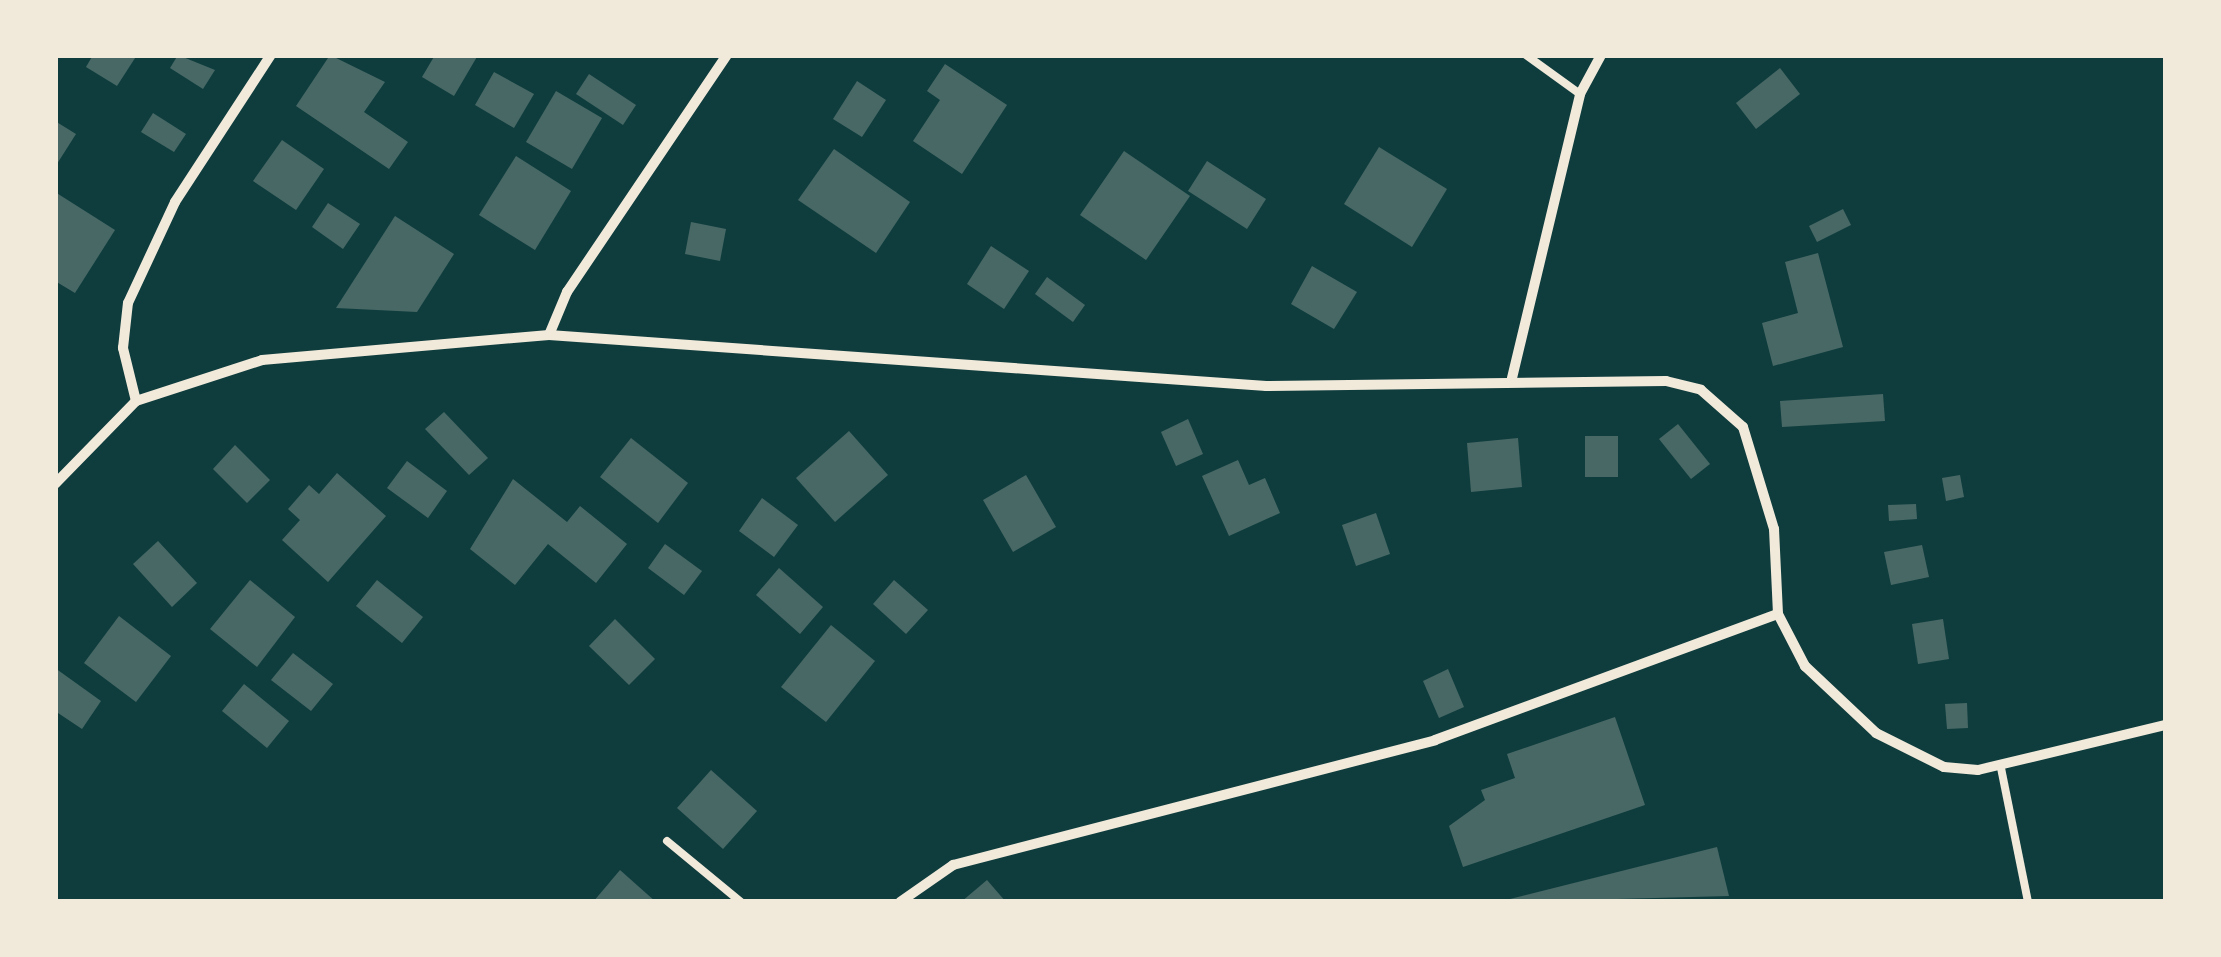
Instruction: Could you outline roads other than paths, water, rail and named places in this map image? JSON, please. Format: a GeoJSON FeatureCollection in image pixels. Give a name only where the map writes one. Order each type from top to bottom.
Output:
{"type":"FeatureCollection","features":[{"type":"Feature","properties":{"kind":"street"},"geometry":{"type":"LineString","coordinates":[[136,401],[124,348],[128,303],[175,202],[271,55]]}},
{"type":"Feature","properties":{"kind":"street"},"geometry":{"type":"LineString","coordinates":[[549,335],[567,292],[727,55]]}},
{"type":"Feature","properties":{"kind":"street"},"geometry":{"type":"LineString","coordinates":[[1512,378],[1580,94],[1601,55]]}},
{"type":"Feature","properties":{"kind":"street"},"geometry":{"type":"LineString","coordinates":[[55,484],[136,401],[262,360],[549,335],[1266,386],[1512,378],[1666,381],[1726,405],[1762,471],[1778,614],[1804,666],[1876,733],[1944,767],[2001,768],[2166,725]]}},
{"type":"Feature","properties":{"kind":"street"},"geometry":{"type":"LineString","coordinates":[[900,902],[953,865],[1435,740],[1778,614]]}},
{"type":"Feature","properties":{"kind":"lane"},"geometry":{"type":"LineString","coordinates":[[1526,55],[1580,94]]}},
{"type":"Feature","properties":{"kind":"lane"},"geometry":{"type":"LineString","coordinates":[[2001,768],[2028,902]]}},
{"type":"Feature","properties":{"kind":"lane"},"geometry":{"type":"LineString","coordinates":[[667,841],[740,902]]}}]}
